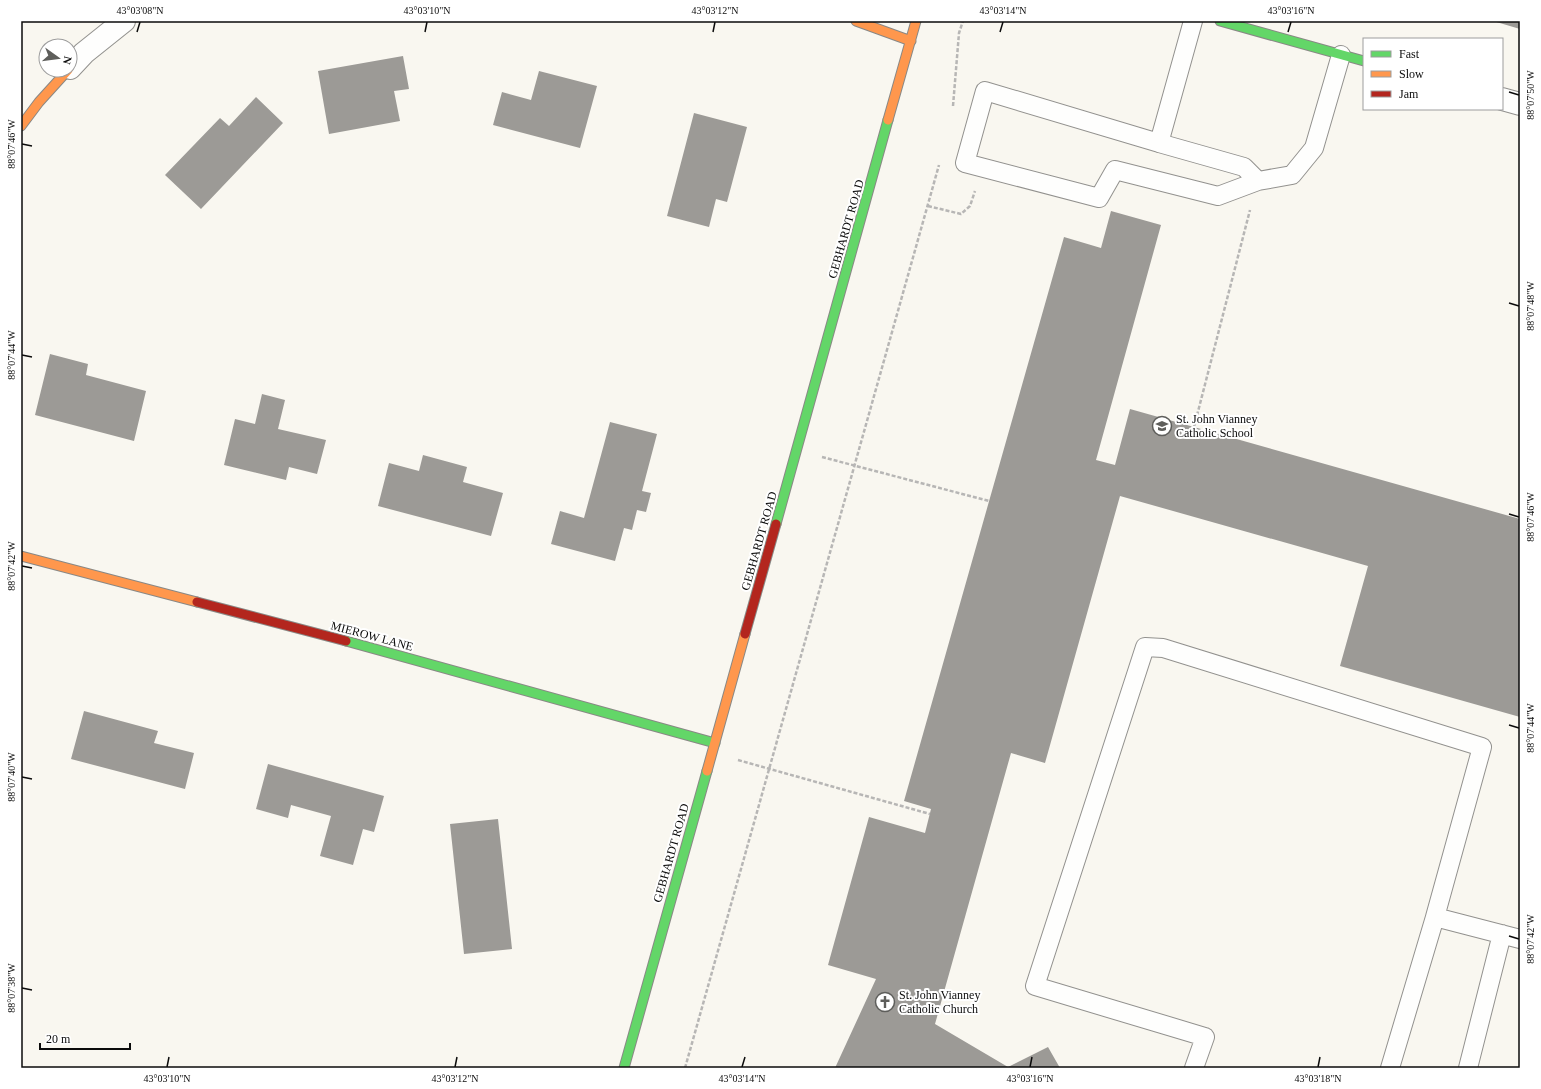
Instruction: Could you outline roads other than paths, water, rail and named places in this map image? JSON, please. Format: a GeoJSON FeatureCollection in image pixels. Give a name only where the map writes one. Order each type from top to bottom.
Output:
{"type":"FeatureCollection","features":[{"type":"Feature","properties":{"kind":"street"},"geometry":{"type":"LineString","coordinates":[[78,59],[124,21]]}},
{"type":"Feature","properties":{"kind":"street"},"geometry":{"type":"LineString","coordinates":[[856,21],[911,41]]}},
{"type":"Feature","properties":{"kind":"street","name":"GEBHARDT ROAD"},"geometry":{"type":"LineString","coordinates":[[624,1068],[916,21]]}},
{"type":"Feature","properties":{"kind":"street"},"geometry":{"type":"LineString","coordinates":[[1220,21],[1363,61]]}},
{"type":"Feature","properties":{"kind":"street"},"geometry":{"type":"LineString","coordinates":[[21,126],[39,102],[61,78]]}},
{"type":"Feature","properties":{"kind":"street"},"geometry":{"type":"LineString","coordinates":[[1503,100],[1520,104]]}},
{"type":"Feature","properties":{"kind":"street","name":"MIEROW LANE"},"geometry":{"type":"LineString","coordinates":[[21,556],[316,633],[715,743]]}},
{"type":"Feature","properties":{"kind":"lane"},"geometry":{"type":"LineString","coordinates":[[1159,143],[1193,21]]}},
{"type":"Feature","properties":{"kind":"lane"},"geometry":{"type":"LineString","coordinates":[[1258,181],[1244,166],[1159,143],[985,91],[965,164],[1099,198],[1115,170],[1218,196],[1258,181],[1292,175],[1314,148],[1341,55]]}},
{"type":"Feature","properties":{"kind":"lane"},"geometry":{"type":"LineString","coordinates":[[1194,1068],[1205,1037],[1035,986],[1145,647],[1163,648],[1482,747],[1390,1068]]}},
{"type":"Feature","properties":{"kind":"lane"},"geometry":{"type":"LineString","coordinates":[[1434,917],[1520,938]]}},
{"type":"Feature","properties":{"kind":"lane"},"geometry":{"type":"LineString","coordinates":[[1468,1068],[1502,934]]}},
{"type":"Feature","properties":{"kind":"place","name":"St. John Vianney Catholic School"},"geometry":{"type":"Point","coordinates":[1162,426]}},
{"type":"Feature","properties":{"kind":"place","name":"St. John Vianney Catholic Church"},"geometry":{"type":"Point","coordinates":[885,1002]}}]}
